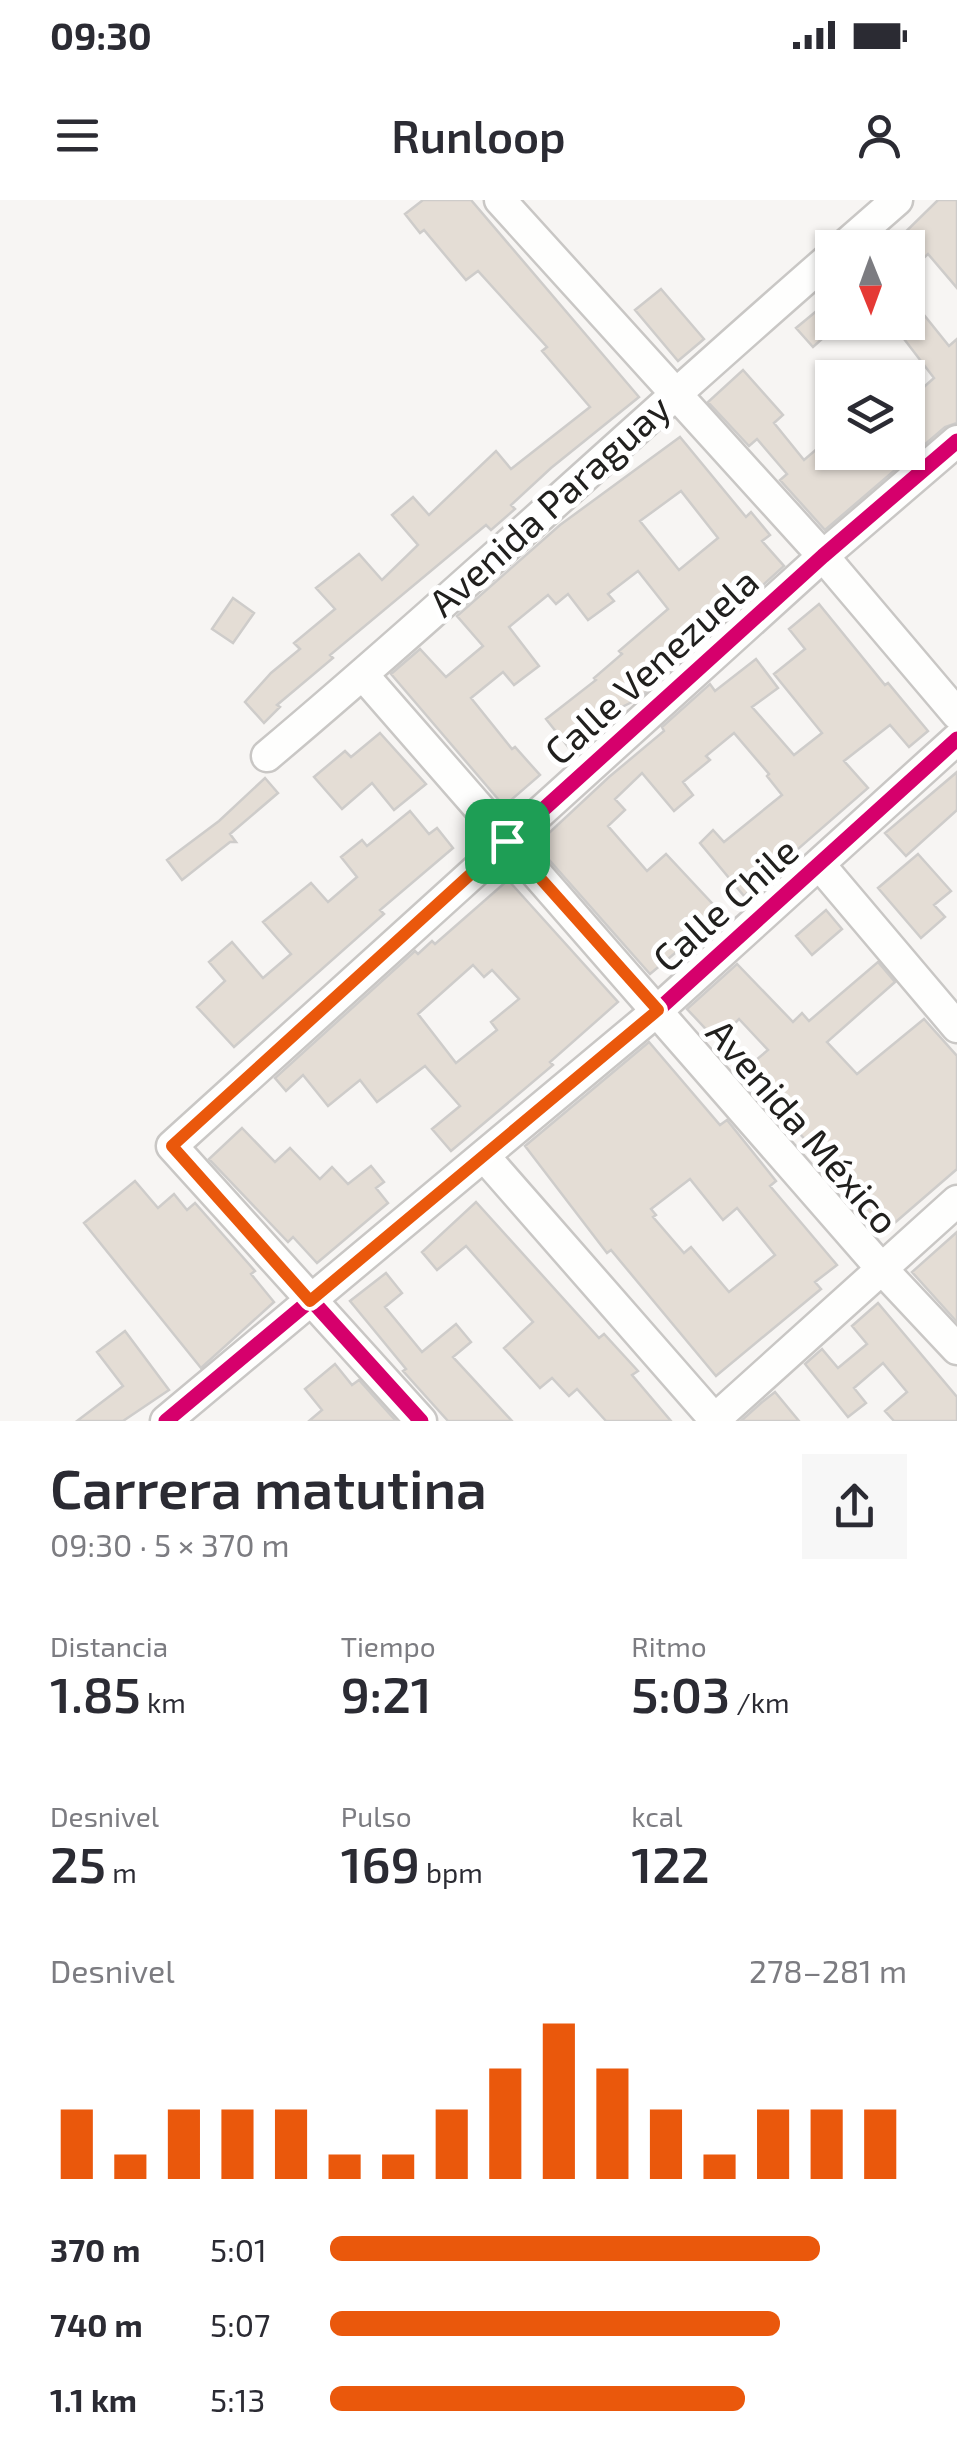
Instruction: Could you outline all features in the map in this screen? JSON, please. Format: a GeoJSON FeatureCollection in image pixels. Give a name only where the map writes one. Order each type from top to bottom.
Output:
{"type":"FeatureCollection","features":[{"type":"Feature","properties":{"kind":"street"},"geometry":{"type":"LineString","coordinates":[[500,200],[824,556],[957,714]]}},
{"type":"Feature","properties":{"kind":"street"},"geometry":{"type":"LineString","coordinates":[[862,230],[896,200]]}},
{"type":"Feature","properties":{"kind":"street","name":"Avenida Paraguay"},"geometry":{"type":"LineString","coordinates":[[267,756],[363,675],[815,271]]}},
{"type":"Feature","properties":{"kind":"street","name":"Calle Venezuela"},"geometry":{"type":"LineString","coordinates":[[310,1301],[172,1146],[824,556],[957,441]]}},
{"type":"Feature","properties":{"kind":"street","name":"Avenida México"},"geometry":{"type":"LineString","coordinates":[[363,675],[881,1268],[957,1349]]}},
{"type":"Feature","properties":{"kind":"street","name":"Calle Chile"},"geometry":{"type":"LineString","coordinates":[[166,1421],[658,1010],[957,738]]}},
{"type":"Feature","properties":{"kind":"street"},"geometry":{"type":"LineString","coordinates":[[819,864],[957,1027]]}},
{"type":"Feature","properties":{"kind":"street"},"geometry":{"type":"LineString","coordinates":[[484,1156],[715,1420],[957,1201]]}},
{"type":"Feature","properties":{"kind":"street"},"geometry":{"type":"LineString","coordinates":[[310,1301],[421,1421]]}},
{"type":"Feature","properties":{"kind":"building"},"geometry":{"type":"Polygon","coordinates":[[[423,200],[471,200],[639,397],[551,468],[511,505],[515,509],[491,530],[486,525],[330,655],[333,658],[277,705],[280,707],[264,723],[245,702],[300,649],[294,643],[335,609],[316,588],[359,554],[382,580],[418,545],[392,515],[413,497],[429,515],[496,451],[511,469],[590,407],[542,351],[547,347],[478,271],[466,280],[424,230],[420,233],[405,214],[423,200]]]}},
{"type":"Feature","properties":{"kind":"building"},"geometry":{"type":"Polygon","coordinates":[[[938,200],[957,200],[957,288],[928,254],[925,257],[925,230],[907,230],[938,200]]]}},
{"type":"Feature","properties":{"kind":"building"},"geometry":{"type":"Polygon","coordinates":[[[661,289],[704,339],[678,361],[635,310],[661,289]]]}},
{"type":"Feature","properties":{"kind":"building"},"geometry":{"type":"Polygon","coordinates":[[[815,312],[815,340],[821,340],[813,347],[796,328],[815,312]]]}},
{"type":"Feature","properties":{"kind":"building"},"geometry":{"type":"Polygon","coordinates":[[[925,316],[949,346],[957,339],[957,423],[945,427],[925,444],[925,386],[934,378],[925,360],[920,360],[905,340],[925,340],[925,316]]]}},
{"type":"Feature","properties":{"kind":"building"},"geometry":{"type":"Polygon","coordinates":[[[743,370],[783,415],[774,423],[804,460],[815,451],[815,470],[895,470],[825,530],[780,480],[787,474],[757,439],[749,446],[708,402],[743,370]]]}},
{"type":"Feature","properties":{"kind":"building"},"geometry":{"type":"Polygon","coordinates":[[[680,437],[746,517],[751,512],[770,535],[762,541],[784,566],[712,631],[706,624],[666,656],[674,666],[638,699],[620,708],[569,748],[546,719],[596,680],[622,654],[619,651],[668,609],[638,571],[608,594],[614,601],[588,620],[568,594],[556,604],[548,595],[509,627],[539,666],[514,685],[503,672],[471,698],[512,749],[515,747],[540,775],[504,806],[391,674],[420,649],[446,677],[483,646],[457,616],[560,525],[680,437]],[[681,491],[640,521],[679,570],[718,538],[681,491]]]}},
{"type":"Feature","properties":{"kind":"building"},"geometry":{"type":"Polygon","coordinates":[[[233,598],[254,613],[233,643],[212,629],[233,598]]]}},
{"type":"Feature","properties":{"kind":"building"},"geometry":{"type":"Polygon","coordinates":[[[819,604],[928,731],[909,747],[890,725],[844,761],[868,788],[744,896],[700,843],[713,830],[724,842],[782,795],[769,774],[734,733],[683,782],[693,795],[674,811],[642,773],[615,799],[625,810],[608,826],[647,871],[666,854],[722,914],[650,974],[536,845],[664,731],[662,727],[710,684],[715,691],[756,659],[778,688],[752,707],[794,755],[822,733],[774,674],[805,649],[789,629],[819,604]]]}},
{"type":"Feature","properties":{"kind":"building"},"geometry":{"type":"Polygon","coordinates":[[[380,733],[426,784],[394,810],[372,783],[342,809],[314,777],[345,751],[351,757],[380,733]]]}},
{"type":"Feature","properties":{"kind":"building"},"geometry":{"type":"Polygon","coordinates":[[[957,772],[957,810],[906,856],[885,833],[957,772]]]}},
{"type":"Feature","properties":{"kind":"building"},"geometry":{"type":"Polygon","coordinates":[[[265,778],[278,793],[230,834],[236,842],[230,842],[182,880],[167,860],[219,821],[265,778]]]}},
{"type":"Feature","properties":{"kind":"building"},"geometry":{"type":"Polygon","coordinates":[[[410,811],[429,834],[437,828],[453,848],[380,910],[384,914],[234,1047],[197,1007],[225,981],[209,962],[232,942],[263,978],[291,954],[263,922],[311,883],[328,902],[357,877],[341,857],[362,840],[367,846],[410,811]]]}},
{"type":"Feature","properties":{"kind":"building"},"geometry":{"type":"Polygon","coordinates":[[[918,854],[951,891],[934,905],[945,917],[921,938],[878,888],[918,854]]]}},
{"type":"Feature","properties":{"kind":"building"},"geometry":{"type":"Polygon","coordinates":[[[508,880],[618,1002],[550,1062],[553,1065],[451,1151],[432,1129],[460,1106],[425,1066],[377,1102],[360,1080],[328,1106],[303,1075],[286,1091],[275,1078],[415,951],[418,954],[432,941],[435,944],[508,880]],[[473,965],[418,1014],[456,1063],[497,1030],[491,1022],[519,999],[492,970],[484,977],[473,965]]]}},
{"type":"Feature","properties":{"kind":"building"},"geometry":{"type":"Polygon","coordinates":[[[826,910],[842,929],[812,955],[796,936],[826,910]]]}},
{"type":"Feature","properties":{"kind":"building"},"geometry":{"type":"Polygon","coordinates":[[[878,962],[895,982],[827,1042],[857,1074],[924,1019],[957,1056],[957,1169],[883,1233],[826,1171],[831,1167],[764,1096],[760,1099],[738,1075],[768,1050],[739,1019],[717,1041],[687,1009],[737,964],[793,1022],[802,1013],[809,1021],[878,962]]]}},
{"type":"Feature","properties":{"kind":"building"},"geometry":{"type":"Polygon","coordinates":[[[649,1042],[720,1125],[727,1120],[776,1181],[770,1186],[837,1265],[815,1282],[821,1289],[716,1376],[611,1250],[607,1253],[525,1146],[649,1042]],[[690,1179],[651,1209],[656,1215],[653,1217],[684,1253],[691,1247],[729,1292],[775,1255],[737,1208],[723,1220],[690,1179]]]}},
{"type":"Feature","properties":{"kind":"building"},"geometry":{"type":"Polygon","coordinates":[[[242,1128],[275,1162],[290,1148],[320,1179],[332,1167],[348,1184],[371,1166],[384,1182],[376,1188],[388,1203],[317,1263],[293,1237],[288,1242],[209,1159],[242,1128]]]}},
{"type":"Feature","properties":{"kind":"building"},"geometry":{"type":"Polygon","coordinates":[[[135,1181],[158,1208],[174,1194],[187,1210],[195,1203],[255,1271],[251,1274],[274,1302],[201,1368],[84,1223],[135,1181]]]}},
{"type":"Feature","properties":{"kind":"building"},"geometry":{"type":"Polygon","coordinates":[[[476,1202],[599,1338],[604,1334],[638,1371],[632,1375],[671,1421],[606,1421],[577,1389],[569,1396],[552,1378],[540,1388],[504,1348],[533,1322],[466,1246],[437,1270],[422,1252],[476,1202]]]}},
{"type":"Feature","properties":{"kind":"building"},"geometry":{"type":"Polygon","coordinates":[[[957,1232],[957,1322],[912,1272],[957,1232]]]}},
{"type":"Feature","properties":{"kind":"building"},"geometry":{"type":"Polygon","coordinates":[[[386,1273],[402,1293],[385,1307],[422,1352],[456,1324],[471,1342],[453,1357],[512,1421],[448,1421],[403,1371],[406,1369],[350,1301],[386,1273]]]}},
{"type":"Feature","properties":{"kind":"building"},"geometry":{"type":"Polygon","coordinates":[[[878,1303],[957,1397],[957,1421],[894,1421],[885,1411],[907,1392],[883,1363],[854,1388],[866,1403],[848,1417],[805,1364],[822,1349],[838,1368],[867,1344],[852,1326],[878,1303]]]}},
{"type":"Feature","properties":{"kind":"building"},"geometry":{"type":"Polygon","coordinates":[[[125,1331],[169,1390],[123,1421],[77,1421],[123,1386],[97,1352],[125,1331]]]}},
{"type":"Feature","properties":{"kind":"building"},"geometry":{"type":"Polygon","coordinates":[[[335,1364],[352,1385],[359,1380],[396,1421],[309,1421],[322,1410],[305,1389],[335,1364]]]}},
{"type":"Feature","properties":{"kind":"building"},"geometry":{"type":"Polygon","coordinates":[[[775,1392],[799,1421],[741,1421],[761,1403],[775,1392]]]}},
{"type":"Feature","properties":{"kind":"cycle path"},"geometry":{"type":"LineString","coordinates":[[421,1421],[172,1146],[823,556],[957,441]]}},
{"type":"Feature","properties":{"kind":"cycle path"},"geometry":{"type":"LineString","coordinates":[[166,1421],[658,1010],[957,739]]}},
{"type":"Feature","properties":{"kind":"route"},"geometry":{"type":"LineString","coordinates":[[507,841],[658,1010],[310,1301],[172,1146],[507,841]]}}]}
